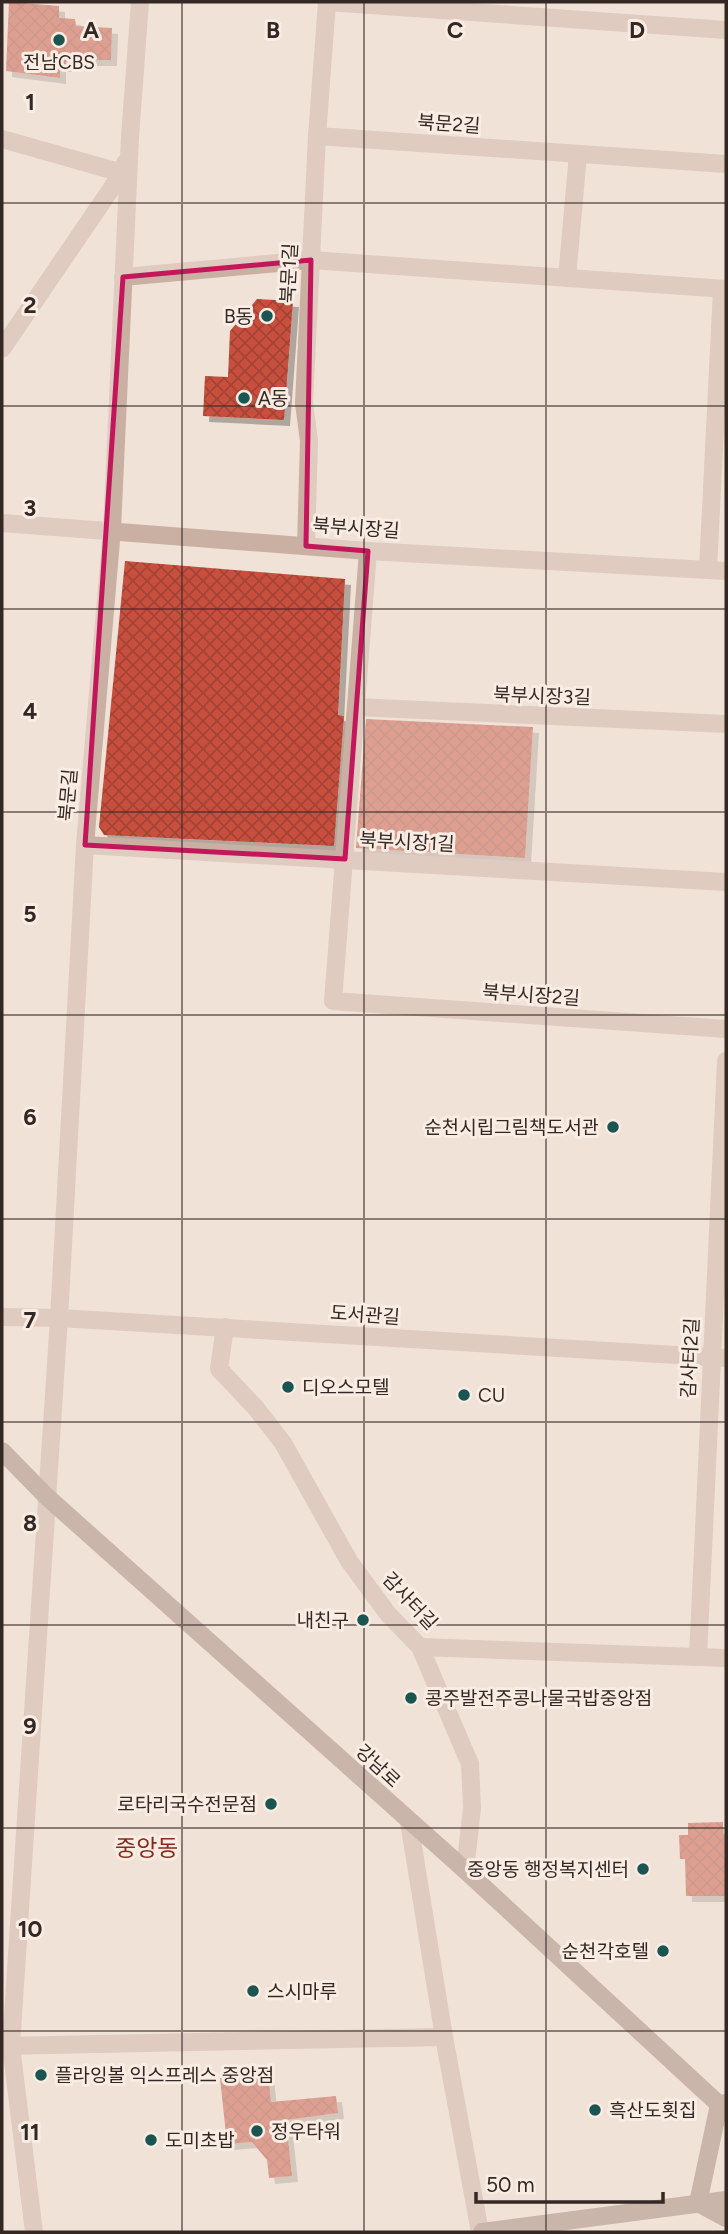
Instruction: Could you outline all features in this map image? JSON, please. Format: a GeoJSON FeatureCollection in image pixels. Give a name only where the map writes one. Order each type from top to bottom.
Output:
{"type":"FeatureCollection","features":[{"type":"Feature","properties":{"kind":"main road","name":"강남로"},"geometry":{"type":"LineString","coordinates":[[2,1451],[46,1496],[465,1870],[724,2106]]}},
{"type":"Feature","properties":{"kind":"main road"},"geometry":{"type":"LineString","coordinates":[[698,2203],[724,2106]]}},
{"type":"Feature","properties":{"kind":"main road"},"geometry":{"type":"LineString","coordinates":[[481,2232],[726,2200]]}},
{"type":"Feature","properties":{"kind":"main road"},"geometry":{"type":"LineString","coordinates":[[698,2203],[726,2218]]}},
{"type":"Feature","properties":{"kind":"street","name":"북문길"},"geometry":{"type":"LineString","coordinates":[[34,2232],[7,2046],[59,1318],[85,845],[112,529],[130,137],[140,2]]}},
{"type":"Feature","properties":{"kind":"street"},"geometry":{"type":"LineString","coordinates":[[327,2],[726,30]]}},
{"type":"Feature","properties":{"kind":"street","name":"북문1길"},"geometry":{"type":"LineString","coordinates":[[306,546],[309,441],[304,403],[317,136],[327,2]]}},
{"type":"Feature","properties":{"kind":"street","name":"북문2길"},"geometry":{"type":"LineString","coordinates":[[317,136],[726,164]]}},
{"type":"Feature","properties":{"kind":"street","name":"북문길"},"geometry":{"type":"LineString","coordinates":[[2,349],[122,173],[130,137]]}},
{"type":"Feature","properties":{"kind":"street"},"geometry":{"type":"LineString","coordinates":[[2,139],[122,173]]}},
{"type":"Feature","properties":{"kind":"street"},"geometry":{"type":"LineString","coordinates":[[568,278],[578,154]]}},
{"type":"Feature","properties":{"kind":"street"},"geometry":{"type":"LineString","coordinates":[[123,277],[311,260],[724,289]]}},
{"type":"Feature","properties":{"kind":"street","name":"북부시장길"},"geometry":{"type":"LineString","coordinates":[[2,523],[112,529],[368,551],[717,570],[724,289]]}},
{"type":"Feature","properties":{"kind":"street"},"geometry":{"type":"LineString","coordinates":[[345,859],[368,551]]}},
{"type":"Feature","properties":{"kind":"street","name":"북부시장3길"},"geometry":{"type":"LineString","coordinates":[[356,707],[726,724]]}},
{"type":"Feature","properties":{"kind":"street","name":"북부시장1길"},"geometry":{"type":"LineString","coordinates":[[85,845],[726,882]]}},
{"type":"Feature","properties":{"kind":"street","name":"북부시장2길"},"geometry":{"type":"LineString","coordinates":[[345,859],[333,1001],[726,1029]]}},
{"type":"Feature","properties":{"kind":"street","name":"감사터2길"},"geometry":{"type":"LineString","coordinates":[[698,1657],[719,1358],[726,1061]]}},
{"type":"Feature","properties":{"kind":"street","name":"도서관길"},"geometry":{"type":"LineString","coordinates":[[2,1317],[225,1327],[719,1358]]}},
{"type":"Feature","properties":{"kind":"street","name":"감사터길"},"geometry":{"type":"LineString","coordinates":[[225,1327],[219,1369],[256,1407],[283,1443],[349,1561],[388,1614],[420,1647],[726,1658]]}},
{"type":"Feature","properties":{"kind":"street"},"geometry":{"type":"LineString","coordinates":[[420,1647],[470,1764],[472,1808],[465,1870]]}},
{"type":"Feature","properties":{"kind":"street"},"geometry":{"type":"LineString","coordinates":[[409,1822],[444,2037],[481,2232]]}},
{"type":"Feature","properties":{"kind":"street"},"geometry":{"type":"LineString","coordinates":[[7,2046],[444,2037]]}},
{"type":"Feature","properties":{"kind":"highlighted area"},"geometry":{"type":"Polygon","coordinates":[[[311,260],[306,546],[368,551],[345,859],[85,845],[123,277],[311,260]]]}},
{"type":"Feature","properties":{"kind":"building","name":"전남CBS"},"geometry":{"type":"Polygon","coordinates":[[[9,2],[59,6],[59,18],[75,19],[76,26],[112,28],[111,60],[66,60],[66,66],[60,66],[60,78],[6,71],[9,2]]]}},
{"type":"Feature","properties":{"kind":"building"},"geometry":{"type":"Polygon","coordinates":[[[257,299],[293,301],[284,420],[203,416],[205,376],[228,377],[230,331],[257,299]]]}},
{"type":"Feature","properties":{"kind":"building"},"geometry":{"type":"Polygon","coordinates":[[[125,561],[345,579],[338,715],[344,716],[334,846],[104,835],[99,827],[125,561]]]}},
{"type":"Feature","properties":{"kind":"building"},"geometry":{"type":"Polygon","coordinates":[[[366,719],[533,727],[525,858],[356,848],[366,719]]]}},
{"type":"Feature","properties":{"kind":"building"},"geometry":{"type":"Polygon","coordinates":[[[723,1822],[723,1834],[726,1834],[726,1896],[686,1896],[685,1859],[680,1859],[679,1835],[688,1835],[688,1823],[723,1822]]]}},
{"type":"Feature","properties":{"kind":"building","name":"정우타워"},"geometry":{"type":"Polygon","coordinates":[[[268,2073],[271,2102],[336,2096],[338,2113],[286,2120],[292,2176],[269,2178],[267,2160],[252,2142],[227,2144],[220,2078],[268,2073]]]}},
{"type":"Feature","properties":{"kind":"place","name":"전남CBS"},"geometry":{"type":"Point","coordinates":[59,40]}},
{"type":"Feature","properties":{"kind":"place","name":"B동"},"geometry":{"type":"Point","coordinates":[267,316]}},
{"type":"Feature","properties":{"kind":"place","name":"A동"},"geometry":{"type":"Point","coordinates":[244,398]}},
{"type":"Feature","properties":{"kind":"place","name":"순천시립그림책도서관"},"geometry":{"type":"Point","coordinates":[613,1127]}},
{"type":"Feature","properties":{"kind":"place","name":"디오스모텔"},"geometry":{"type":"Point","coordinates":[288,1387]}},
{"type":"Feature","properties":{"kind":"place","name":"CU"},"geometry":{"type":"Point","coordinates":[464,1395]}},
{"type":"Feature","properties":{"kind":"place","name":"내친구"},"geometry":{"type":"Point","coordinates":[363,1620]}},
{"type":"Feature","properties":{"kind":"place","name":"콩주발전주콩나물국밥중앙점"},"geometry":{"type":"Point","coordinates":[411,1698]}},
{"type":"Feature","properties":{"kind":"place","name":"로타리국수전문점"},"geometry":{"type":"Point","coordinates":[271,1804]}},
{"type":"Feature","properties":{"kind":"place","name":"중앙동 행정복지센터"},"geometry":{"type":"Point","coordinates":[643,1869]}},
{"type":"Feature","properties":{"kind":"place","name":"순천각호텔"},"geometry":{"type":"Point","coordinates":[663,1951]}},
{"type":"Feature","properties":{"kind":"place","name":"스시마루"},"geometry":{"type":"Point","coordinates":[253,1991]}},
{"type":"Feature","properties":{"kind":"place","name":"플라잉볼 익스프레스 중앙점"},"geometry":{"type":"Point","coordinates":[41,2075]}},
{"type":"Feature","properties":{"kind":"place","name":"흑산도횟집"},"geometry":{"type":"Point","coordinates":[595,2110]}},
{"type":"Feature","properties":{"kind":"place","name":"정우타워"},"geometry":{"type":"Point","coordinates":[257,2131]}},
{"type":"Feature","properties":{"kind":"place","name":"도미초밥"},"geometry":{"type":"Point","coordinates":[151,2140]}},
{"type":"Feature","properties":{"kind":"district","name":"중앙동"},"geometry":{"type":"Point","coordinates":[147,1848]}}]}
